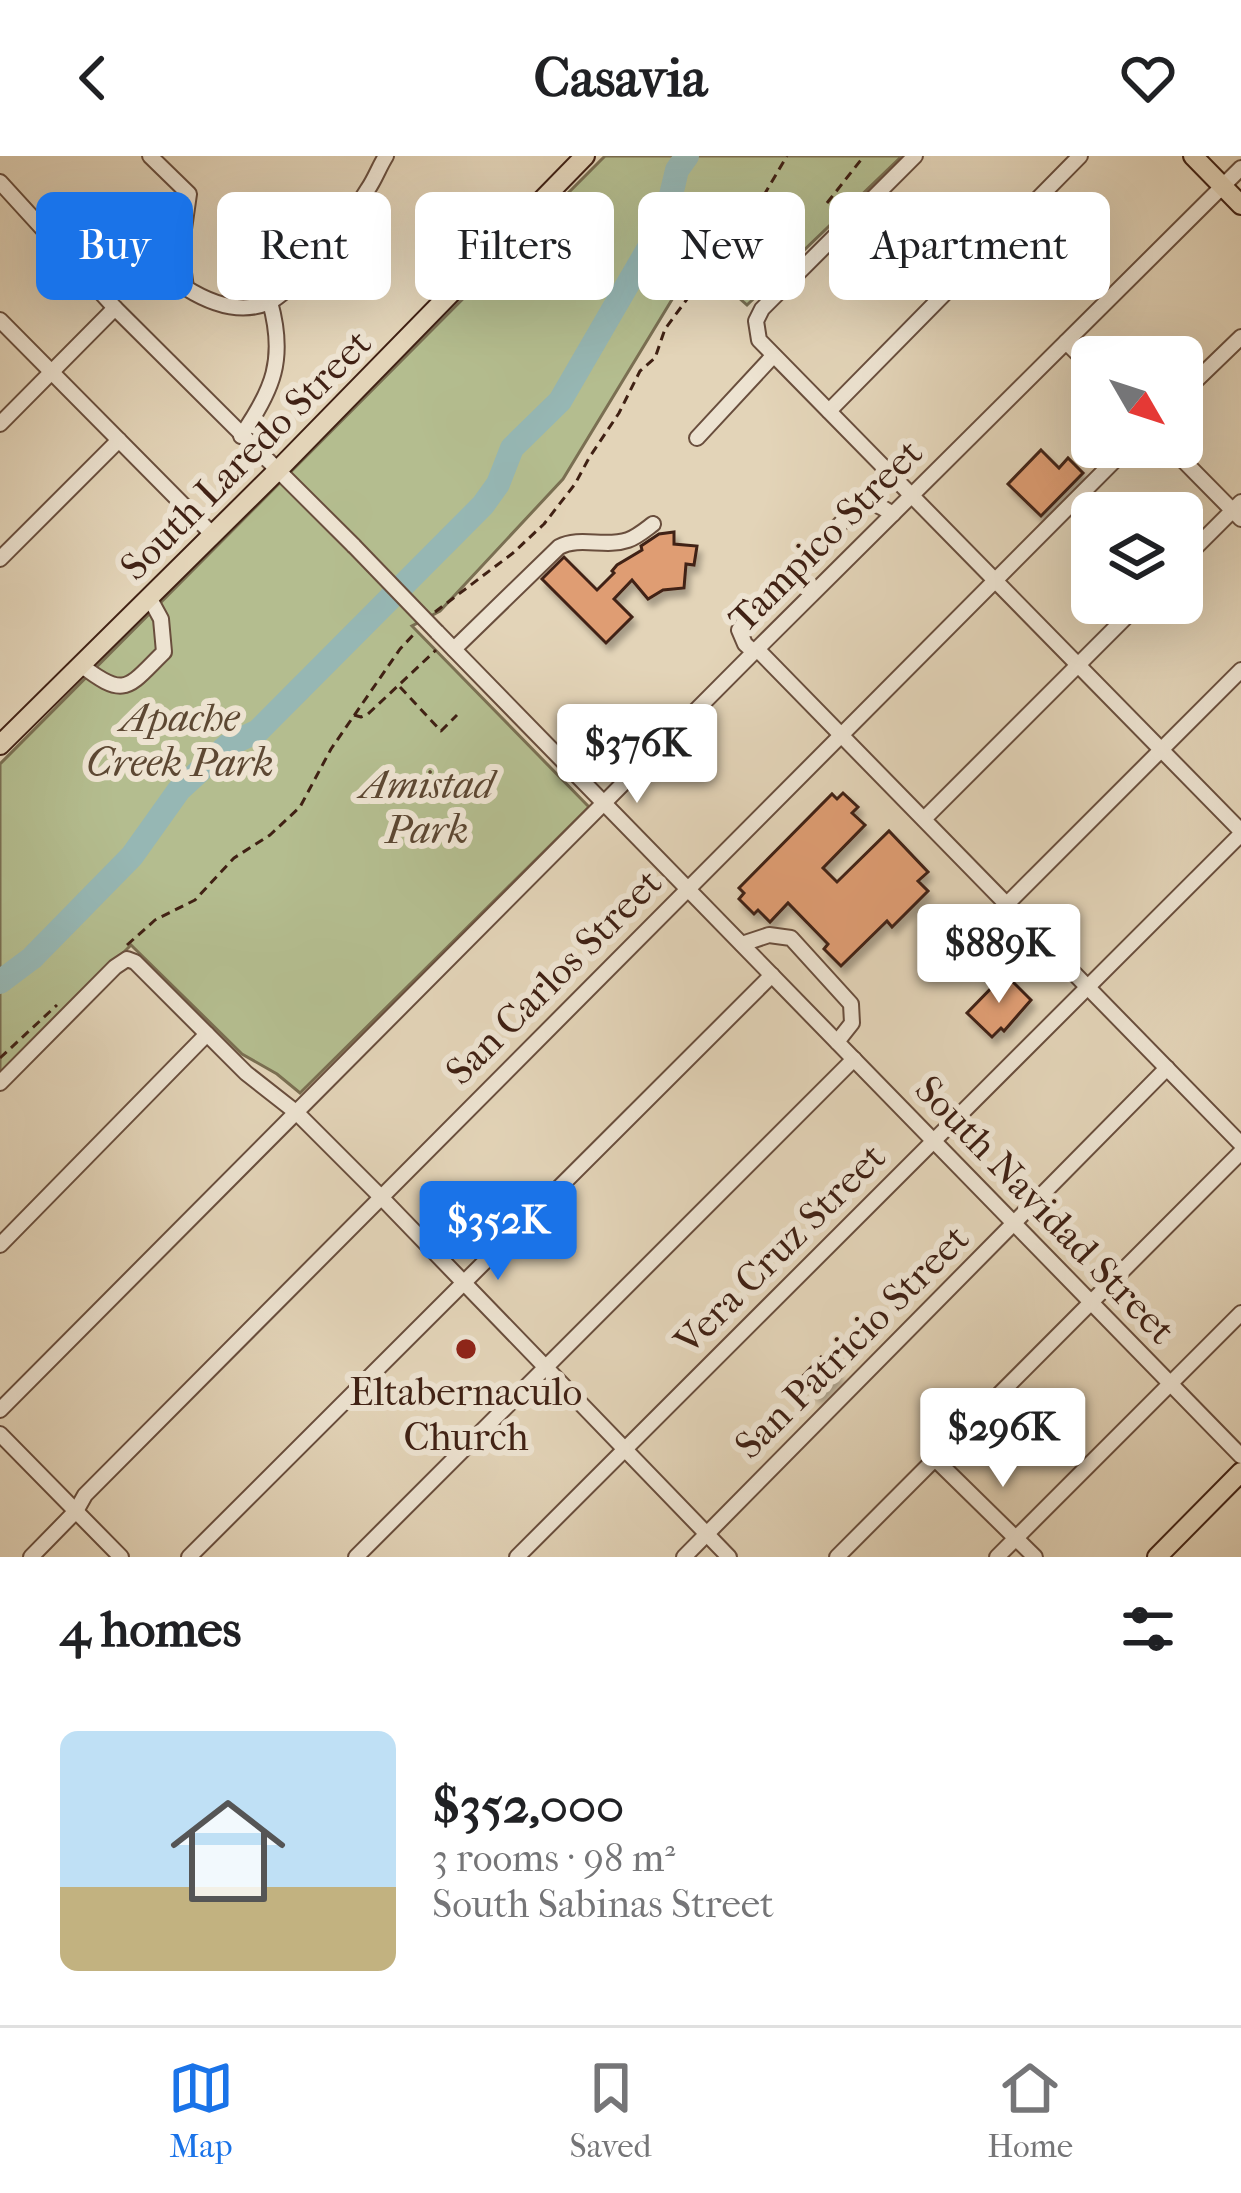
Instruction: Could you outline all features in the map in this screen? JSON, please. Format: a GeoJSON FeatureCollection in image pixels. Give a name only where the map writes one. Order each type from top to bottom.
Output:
{"type":"FeatureCollection","features":[{"type":"Feature","properties":{"kind":"main road","name":"South Laredo Street"},"geometry":{"type":"LineString","coordinates":[[0,745],[586,156]]}},
{"type":"Feature","properties":{"kind":"main road"},"geometry":{"type":"LineString","coordinates":[[1193,156],[1241,205]]}},
{"type":"Feature","properties":{"kind":"main road"},"geometry":{"type":"LineString","coordinates":[[1156,1557],[1241,1472]]}},
{"type":"Feature","properties":{"kind":"street"},"geometry":{"type":"LineString","coordinates":[[150,156],[189,194],[181,250],[186,288],[223,306],[243,307],[270,302],[298,279],[367,191],[386,156]]}},
{"type":"Feature","properties":{"kind":"street"},"geometry":{"type":"LineString","coordinates":[[915,156],[762,309],[756,321],[757,336],[1241,832]]}},
{"type":"Feature","properties":{"kind":"street"},"geometry":{"type":"LineString","coordinates":[[829,411],[1080,156]]}},
{"type":"Feature","properties":{"kind":"street","name":"Tampico Street"},"geometry":{"type":"LineString","coordinates":[[0,1410],[1241,168]]}},
{"type":"Feature","properties":{"kind":"street","name":"South Navidad Street"},"geometry":{"type":"LineString","coordinates":[[0,182],[115,308],[354,546],[443,643],[1241,1456]]}},
{"type":"Feature","properties":{"kind":"street"},"geometry":{"type":"LineString","coordinates":[[241,436],[272,385],[278,338],[270,302]]}},
{"type":"Feature","properties":{"kind":"street"},"geometry":{"type":"LineString","coordinates":[[0,424],[115,308]]}},
{"type":"Feature","properties":{"kind":"street"},"geometry":{"type":"LineString","coordinates":[[0,320],[212,534]]}},
{"type":"Feature","properties":{"kind":"street"},"geometry":{"type":"LineString","coordinates":[[1203,374],[1241,337]]}},
{"type":"Feature","properties":{"kind":"street"},"geometry":{"type":"LineString","coordinates":[[1066,341],[1071,346]]}},
{"type":"Feature","properties":{"kind":"street"},"geometry":{"type":"LineString","coordinates":[[697,438],[773,356]]}},
{"type":"Feature","properties":{"kind":"street"},"geometry":{"type":"LineString","coordinates":[[0,559],[119,440]]}},
{"type":"Feature","properties":{"kind":"street","name":"San Carlos Street"},"geometry":{"type":"LineString","coordinates":[[31,1557],[76,1511],[85,1495],[1107,468]]}},
{"type":"Feature","properties":{"kind":"street"},"geometry":{"type":"LineString","coordinates":[[1192,468],[1238,511],[1203,542]]}},
{"type":"Feature","properties":{"kind":"street"},"geometry":{"type":"LineString","coordinates":[[837,1557],[1241,1148],[841,734],[746,644],[739,630],[745,621],[857,507],[874,503],[892,514]]}},
{"type":"Feature","properties":{"kind":"street"},"geometry":{"type":"LineString","coordinates":[[443,643],[559,547],[568,542],[622,542],[653,524]]}},
{"type":"Feature","properties":{"kind":"street"},"geometry":{"type":"LineString","coordinates":[[81,664],[98,678],[129,686],[164,652],[161,619],[149,597]]}},
{"type":"Feature","properties":{"kind":"street"},"geometry":{"type":"LineString","coordinates":[[924,819],[1119,624]]}},
{"type":"Feature","properties":{"kind":"street"},"geometry":{"type":"LineString","coordinates":[[1007,904],[1241,670]]}},
{"type":"Feature","properties":{"kind":"street","name":"Vera Cruz Street"},"geometry":{"type":"LineString","coordinates":[[518,1557],[1241,832]]}},
{"type":"Feature","properties":{"kind":"street"},"geometry":{"type":"LineString","coordinates":[[742,944],[769,935],[791,938],[851,1004],[852,1024],[837,1042]]}},
{"type":"Feature","properties":{"kind":"street"},"geometry":{"type":"LineString","coordinates":[[0,1083],[116,967],[127,959],[135,962],[381,1197],[729,1557]]}},
{"type":"Feature","properties":{"kind":"street"},"geometry":{"type":"LineString","coordinates":[[189,1557],[772,975]]}},
{"type":"Feature","properties":{"kind":"street"},"geometry":{"type":"LineString","coordinates":[[0,1245],[207,1034]]}},
{"type":"Feature","properties":{"kind":"street"},"geometry":{"type":"LineString","coordinates":[[356,1557],[854,1059]]}},
{"type":"Feature","properties":{"kind":"street","name":"San Patricio Street"},"geometry":{"type":"LineString","coordinates":[[684,1557],[1167,1068]]}},
{"type":"Feature","properties":{"kind":"street"},"geometry":{"type":"LineString","coordinates":[[997,1557],[1241,1313]]}},
{"type":"Feature","properties":{"kind":"street"},"geometry":{"type":"LineString","coordinates":[[0,1434],[121,1557]]}},
{"type":"Feature","properties":{"kind":"street"},"geometry":{"type":"LineString","coordinates":[[935,1459],[1035,1557]]}},
{"type":"Feature","properties":{"kind":"path"},"geometry":{"type":"LineString","coordinates":[[826,203],[864,156]]}},
{"type":"Feature","properties":{"kind":"path"},"geometry":{"type":"LineString","coordinates":[[354,715],[368,714],[443,643]]}},
{"type":"Feature","properties":{"kind":"path"},"geometry":{"type":"LineString","coordinates":[[398,686],[442,730],[457,716]]}},
{"type":"Feature","properties":{"kind":"green space","name":"Apache Creek Park"},"geometry":{"type":"Polygon","coordinates":[[[605,156],[902,156],[865,192],[829,192],[829,226],[805,249],[805,192],[638,192],[638,300],[672,300],[563,479],[440,611],[412,626],[589,807],[300,1093],[242,1054],[131,945],[0,1075],[0,764],[462,300],[614,300],[614,192],[569,192],[605,156]]]}},
{"type":"Feature","properties":{"kind":"building"},"geometry":{"type":"Polygon","coordinates":[[[1041,450],[1059,468],[1068,458],[1071,468],[1083,473],[1041,516],[1008,484],[1041,450]]]}},
{"type":"Feature","properties":{"kind":"building"},"geometry":{"type":"Polygon","coordinates":[[[674,532],[674,544],[697,546],[694,565],[686,564],[684,588],[663,590],[648,599],[632,580],[614,599],[632,617],[606,643],[542,579],[564,557],[597,590],[641,546],[659,534],[674,532]]]}},
{"type":"Feature","properties":{"kind":"building"},"geometry":{"type":"Polygon","coordinates":[[[843,793],[858,807],[852,813],[865,825],[823,868],[837,882],[889,831],[928,872],[918,881],[928,891],[892,927],[887,921],[841,966],[824,949],[828,944],[788,903],[770,922],[739,899],[744,893],[739,888],[832,794],[837,799],[843,793]]]}},
{"type":"Feature","properties":{"kind":"building"},"geometry":{"type":"Polygon","coordinates":[[[947,917],[976,946],[963,960],[933,931],[947,917]]]}},
{"type":"Feature","properties":{"kind":"building"},"geometry":{"type":"Polygon","coordinates":[[[1005,974],[1031,1000],[1004,1031],[1001,1028],[992,1037],[967,1013],[1005,974]]]}},
{"type":"Feature","properties":{"kind":"building"},"geometry":{"type":"Polygon","coordinates":[[[821,1357],[839,1374],[818,1396],[800,1379],[821,1357]]]}},
{"type":"Feature","properties":{"kind":"waterway"},"geometry":{"type":"LineString","coordinates":[[0,982],[32,958],[132,856],[179,790],[228,745],[258,731],[483,505],[498,484],[512,448],[560,401],[665,220],[677,170],[687,156]]}},
{"type":"Feature","properties":{"kind":"place","name":"Eltabernaculo Church"},"geometry":{"type":"Point","coordinates":[466,1349]}},
{"type":"Feature","properties":{"kind":"park label","name":"Amistad Park"},"geometry":{"type":"Point","coordinates":[427,806]}}]}
